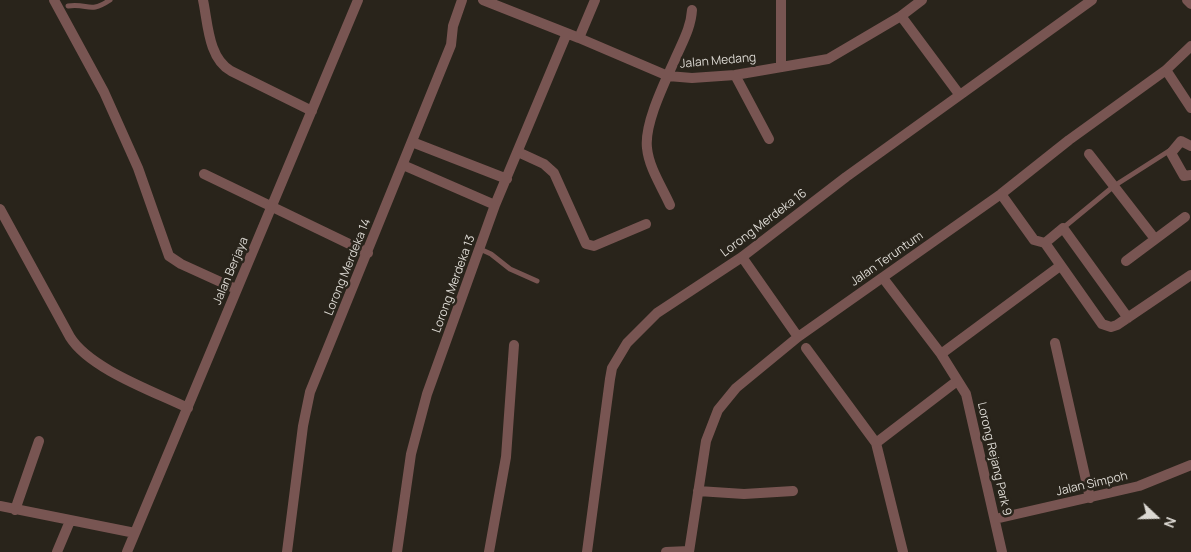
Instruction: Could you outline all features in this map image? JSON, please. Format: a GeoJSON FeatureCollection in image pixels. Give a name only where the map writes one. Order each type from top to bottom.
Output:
{"type":"FeatureCollection","features":[{"type":"Feature","properties":{"kind":"street"},"geometry":{"type":"LineString","coordinates":[[54,0],[65,10],[104,92],[138,168],[169,256],[181,264],[236,289]]}},
{"type":"Feature","properties":{"kind":"street"},"geometry":{"type":"LineString","coordinates":[[203,0],[215,55],[220,64],[312,111]]}},
{"type":"Feature","properties":{"kind":"street","name":"Jalan Berjaya"},"geometry":{"type":"LineString","coordinates":[[127,552],[358,0]]}},
{"type":"Feature","properties":{"kind":"street","name":"Lorong Merdeka 14"},"geometry":{"type":"LineString","coordinates":[[287,552],[306,408],[451,45],[453,26],[462,0]]}},
{"type":"Feature","properties":{"kind":"street","name":"Jalan Medang"},"geometry":{"type":"LineString","coordinates":[[483,0],[668,76],[692,78],[735,75],[828,59],[901,16],[922,0]]}},
{"type":"Feature","properties":{"kind":"street"},"geometry":{"type":"LineString","coordinates":[[579,38],[595,0]]}},
{"type":"Feature","properties":{"kind":"street"},"geometry":{"type":"LineString","coordinates":[[781,0],[781,66]]}},
{"type":"Feature","properties":{"kind":"street","name":"Lorong Merdeka 16"},"geometry":{"type":"LineString","coordinates":[[587,552],[610,379],[616,359],[627,343],[657,313],[742,257],[959,94],[1092,0]]}},
{"type":"Feature","properties":{"kind":"street"},"geometry":{"type":"LineString","coordinates":[[1187,0],[1191,4]]}},
{"type":"Feature","properties":{"kind":"street"},"geometry":{"type":"LineString","coordinates":[[670,204],[651,166],[646,136],[668,76],[691,22],[692,10]]}},
{"type":"Feature","properties":{"kind":"street"},"geometry":{"type":"LineString","coordinates":[[901,16],[959,94]]}},
{"type":"Feature","properties":{"kind":"street","name":"Lorong Merdeka 13"},"geometry":{"type":"LineString","coordinates":[[397,552],[410,454],[427,394],[506,179],[567,33]]}},
{"type":"Feature","properties":{"kind":"street","name":"Jalan Teruntum"},"geometry":{"type":"LineString","coordinates":[[689,551],[706,441],[718,410],[725,400],[750,375],[798,337],[1000,194],[1166,70],[1191,46]]}},
{"type":"Feature","properties":{"kind":"street"},"geometry":{"type":"LineString","coordinates":[[1166,70],[1191,108]]}},
{"type":"Feature","properties":{"kind":"street"},"geometry":{"type":"LineString","coordinates":[[735,75],[769,139]]}},
{"type":"Feature","properties":{"kind":"street"},"geometry":{"type":"LineString","coordinates":[[1191,146],[1181,141],[1172,149],[1171,156],[1184,176],[1191,175]]}},
{"type":"Feature","properties":{"kind":"street"},"geometry":{"type":"LineString","coordinates":[[412,142],[506,179]]}},
{"type":"Feature","properties":{"kind":"street"},"geometry":{"type":"LineString","coordinates":[[518,152],[544,164],[554,173],[586,244],[594,246],[646,224]]}},
{"type":"Feature","properties":{"kind":"street"},"geometry":{"type":"LineString","coordinates":[[1089,154],[1155,239]]}},
{"type":"Feature","properties":{"kind":"street"},"geometry":{"type":"LineString","coordinates":[[403,165],[496,205]]}},
{"type":"Feature","properties":{"kind":"street"},"geometry":{"type":"LineString","coordinates":[[204,174],[272,209],[368,253]]}},
{"type":"Feature","properties":{"kind":"street"},"geometry":{"type":"LineString","coordinates":[[1000,194],[1034,240],[1045,243],[1102,324],[1111,327],[1128,318],[1191,276]]}},
{"type":"Feature","properties":{"kind":"street"},"geometry":{"type":"LineString","coordinates":[[0,209],[70,337],[81,352],[100,365],[188,408]]}},
{"type":"Feature","properties":{"kind":"street"},"geometry":{"type":"LineString","coordinates":[[1126,261],[1185,217]]}},
{"type":"Feature","properties":{"kind":"street"},"geometry":{"type":"LineString","coordinates":[[1045,243],[1063,228],[1128,318]]}},
{"type":"Feature","properties":{"kind":"street"},"geometry":{"type":"LineString","coordinates":[[742,257],[798,337]]}},
{"type":"Feature","properties":{"kind":"street"},"geometry":{"type":"LineString","coordinates":[[941,354],[1060,266]]}},
{"type":"Feature","properties":{"kind":"street","name":"Lorong Rejang Park 9"},"geometry":{"type":"LineString","coordinates":[[883,278],[941,354],[966,394],[1002,552]]}},
{"type":"Feature","properties":{"kind":"street"},"geometry":{"type":"LineString","coordinates":[[1055,344],[1090,498]]}},
{"type":"Feature","properties":{"kind":"street"},"geometry":{"type":"LineString","coordinates":[[489,552],[506,457],[514,345]]}},
{"type":"Feature","properties":{"kind":"street"},"geometry":{"type":"LineString","coordinates":[[806,348],[876,442],[903,552]]}},
{"type":"Feature","properties":{"kind":"street"},"geometry":{"type":"LineString","coordinates":[[876,442],[957,381]]}},
{"type":"Feature","properties":{"kind":"street"},"geometry":{"type":"LineString","coordinates":[[15,510],[39,441]]}},
{"type":"Feature","properties":{"kind":"street","name":"Jalan Simpoh"},"geometry":{"type":"LineString","coordinates":[[995,519],[1139,486],[1191,465]]}},
{"type":"Feature","properties":{"kind":"street"},"geometry":{"type":"LineString","coordinates":[[698,491],[744,494],[793,491]]}},
{"type":"Feature","properties":{"kind":"street"},"geometry":{"type":"LineString","coordinates":[[0,506],[135,533]]}},
{"type":"Feature","properties":{"kind":"street"},"geometry":{"type":"LineString","coordinates":[[57,552],[70,521]]}},
{"type":"Feature","properties":{"kind":"street"},"geometry":{"type":"LineString","coordinates":[[666,552],[689,551]]}},
{"type":"Feature","properties":{"kind":"lane"},"geometry":{"type":"LineString","coordinates":[[65,0],[65,10],[79,5],[91,9],[99,8],[110,0]]}},
{"type":"Feature","properties":{"kind":"lane"},"geometry":{"type":"LineString","coordinates":[[1063,228],[1114,186],[1172,149]]}},
{"type":"Feature","properties":{"kind":"lane"},"geometry":{"type":"LineString","coordinates":[[480,249],[491,254],[510,269],[537,281]]}}]}
